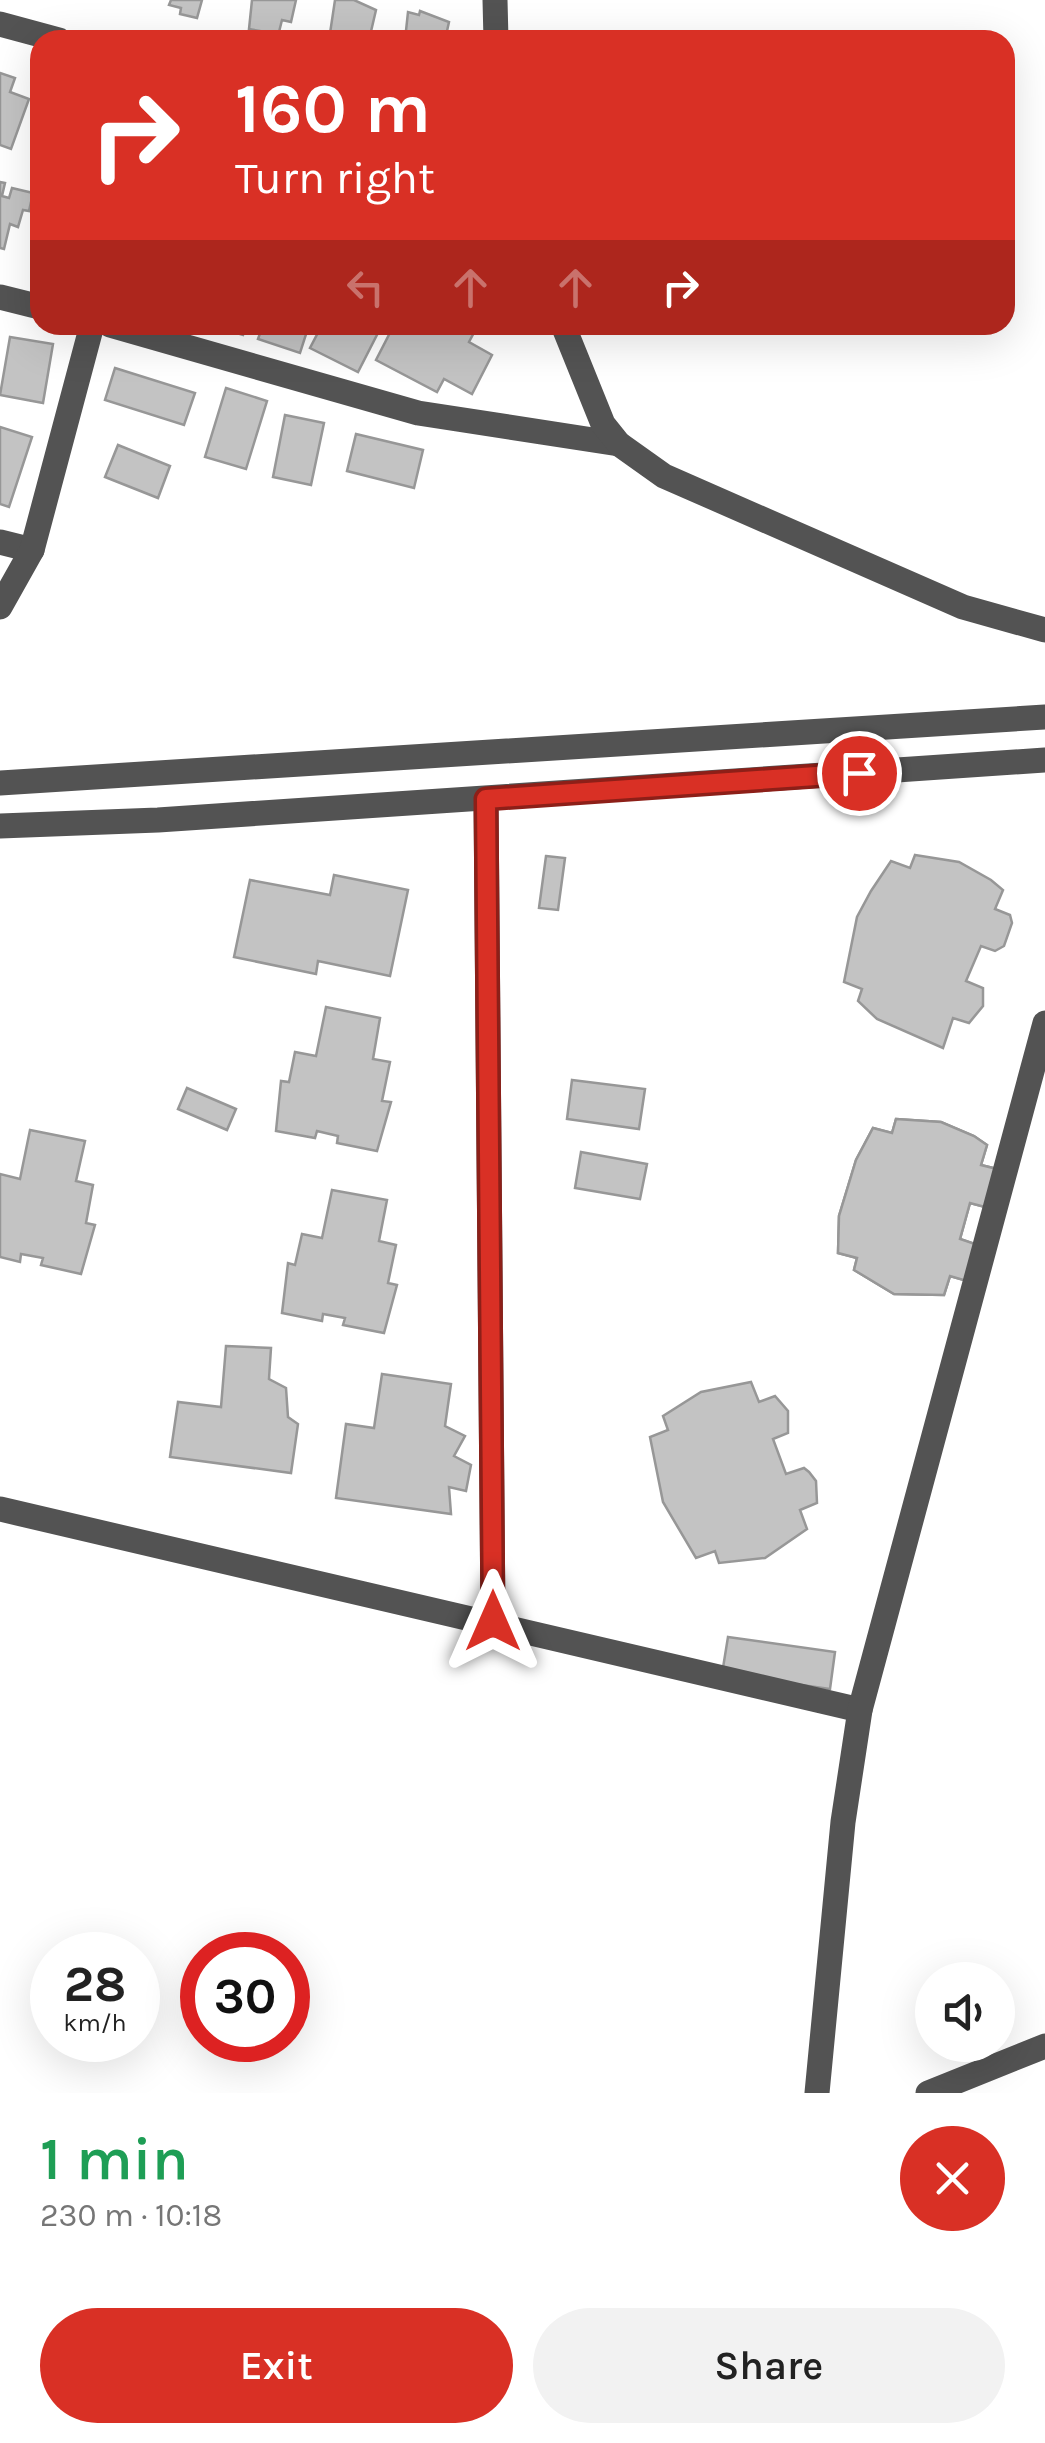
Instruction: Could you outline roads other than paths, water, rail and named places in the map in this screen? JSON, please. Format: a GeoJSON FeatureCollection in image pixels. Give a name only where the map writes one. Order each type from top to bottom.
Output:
{"type":"FeatureCollection","features":[{"type":"Feature","properties":{"kind":"street"},"geometry":{"type":"LineString","coordinates":[[494,0],[496,30]]}},
{"type":"Feature","properties":{"kind":"street"},"geometry":{"type":"LineString","coordinates":[[0,24],[30,32]]}},
{"type":"Feature","properties":{"kind":"street"},"geometry":{"type":"LineString","coordinates":[[0,297],[30,304]]}},
{"type":"Feature","properties":{"kind":"street"},"geometry":{"type":"LineString","coordinates":[[0,607],[32,550],[89,335]]}},
{"type":"Feature","properties":{"kind":"street"},"geometry":{"type":"LineString","coordinates":[[145,335],[418,412],[619,444]]}},
{"type":"Feature","properties":{"kind":"street"},"geometry":{"type":"LineString","coordinates":[[567,335],[603,424],[619,444],[664,476],[963,607],[1045,630]]}},
{"type":"Feature","properties":{"kind":"street"},"geometry":{"type":"LineString","coordinates":[[0,542],[32,550]]}},
{"type":"Feature","properties":{"kind":"street"},"geometry":{"type":"LineString","coordinates":[[0,783],[1045,717]]}},
{"type":"Feature","properties":{"kind":"street"},"geometry":{"type":"LineString","coordinates":[[0,826],[486,799],[1045,760]]}},
{"type":"Feature","properties":{"kind":"street"},"geometry":{"type":"LineString","coordinates":[[486,799],[493,1621]]}},
{"type":"Feature","properties":{"kind":"street"},"geometry":{"type":"LineString","coordinates":[[817,2093],[842,1822],[860,1710],[1045,1023]]}},
{"type":"Feature","properties":{"kind":"street"},"geometry":{"type":"LineString","coordinates":[[0,1509],[493,1621],[860,1710]]}},
{"type":"Feature","properties":{"kind":"street"},"geometry":{"type":"LineString","coordinates":[[928,2093],[1045,2046]]}}]}
